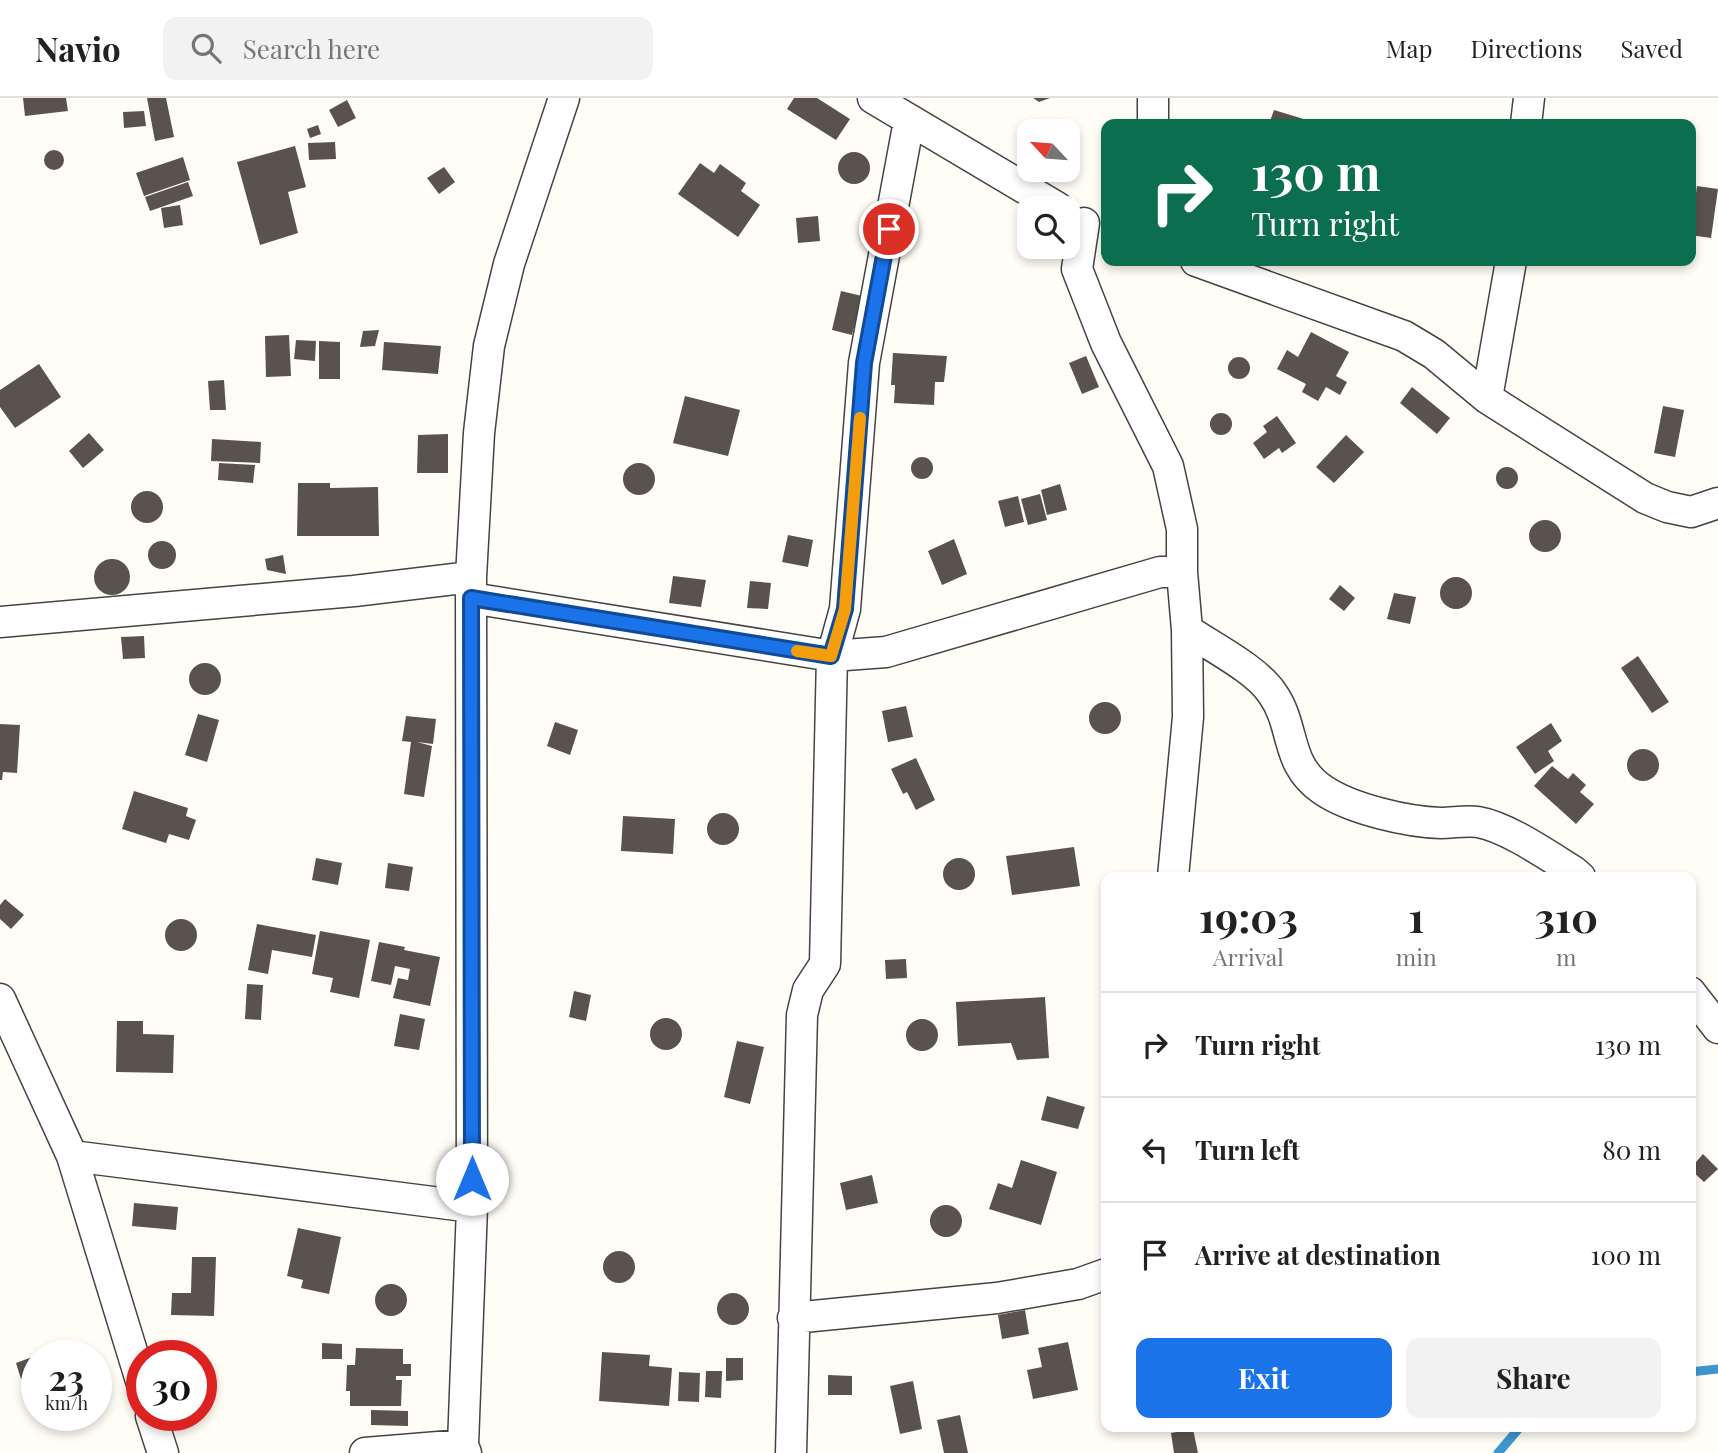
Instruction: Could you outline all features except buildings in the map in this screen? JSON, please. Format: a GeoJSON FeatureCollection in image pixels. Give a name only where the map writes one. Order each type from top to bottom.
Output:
{"type":"FeatureCollection","features":[{"type":"Feature","properties":{"kind":"street"},"geometry":{"type":"LineString","coordinates":[[365,1453],[465,1449],[472,1207],[471,588],[479,433],[489,346],[509,264],[564,98]]}},
{"type":"Feature","properties":{"kind":"street"},"geometry":{"type":"LineString","coordinates":[[873,98],[1037,196]]}},
{"type":"Feature","properties":{"kind":"street"},"geometry":{"type":"LineString","coordinates":[[1153,98],[1153,119]]}},
{"type":"Feature","properties":{"kind":"street"},"geometry":{"type":"LineString","coordinates":[[1527,119],[1529,98]]}},
{"type":"Feature","properties":{"kind":"street"},"geometry":{"type":"LineString","coordinates":[[791,1453],[802,1015],[808,990],[825,964],[831,656],[845,609],[864,363],[909,121]]}},
{"type":"Feature","properties":{"kind":"street"},"geometry":{"type":"LineString","coordinates":[[1086,223],[1077,269],[1106,343],[1168,466],[1182,529],[1188,717],[1173,872]]}},
{"type":"Feature","properties":{"kind":"street"},"geometry":{"type":"LineString","coordinates":[[1210,266],[1404,336],[1434,354],[1487,398],[1645,498],[1667,507],[1691,512],[1718,503]]}},
{"type":"Feature","properties":{"kind":"street"},"geometry":{"type":"LineString","coordinates":[[1487,398],[1510,266]]}},
{"type":"Feature","properties":{"kind":"street"},"geometry":{"type":"LineString","coordinates":[[0,622],[354,591],[471,588],[831,656],[886,652],[1160,572],[1182,572]]}},
{"type":"Feature","properties":{"kind":"street"},"geometry":{"type":"LineString","coordinates":[[1187,630],[1259,677],[1273,694],[1287,727],[1293,754],[1308,780],[1326,792],[1391,816],[1439,823],[1479,822],[1513,835],[1574,872]]}},
{"type":"Feature","properties":{"kind":"street"},"geometry":{"type":"LineString","coordinates":[[0,999],[72,1156],[128,1340]]}},
{"type":"Feature","properties":{"kind":"street"},"geometry":{"type":"LineString","coordinates":[[1696,1000],[1718,1028]]}},
{"type":"Feature","properties":{"kind":"street"},"geometry":{"type":"LineString","coordinates":[[72,1156],[472,1207]]}},
{"type":"Feature","properties":{"kind":"street"},"geometry":{"type":"LineString","coordinates":[[793,1318],[997,1298],[1078,1284],[1101,1276]]}},
{"type":"Feature","properties":{"kind":"street"},"geometry":{"type":"LineString","coordinates":[[156,1431],[163,1453]]}},
{"type":"Feature","properties":{"kind":"waterway"},"geometry":{"type":"LineString","coordinates":[[1696,1371],[1718,1369]]}},
{"type":"Feature","properties":{"kind":"waterway"},"geometry":{"type":"LineString","coordinates":[[1498,1453],[1516,1432]]}},
{"type":"Feature","properties":{"kind":"slow traffic"},"geometry":{"type":"LineString","coordinates":[[797,651],[831,656],[845,609],[860,418]]}},
{"type":"Feature","properties":{"kind":"route"},"geometry":{"type":"LineString","coordinates":[[472,1179],[471,598],[831,656],[845,609],[864,363],[889,229]]}}]}
